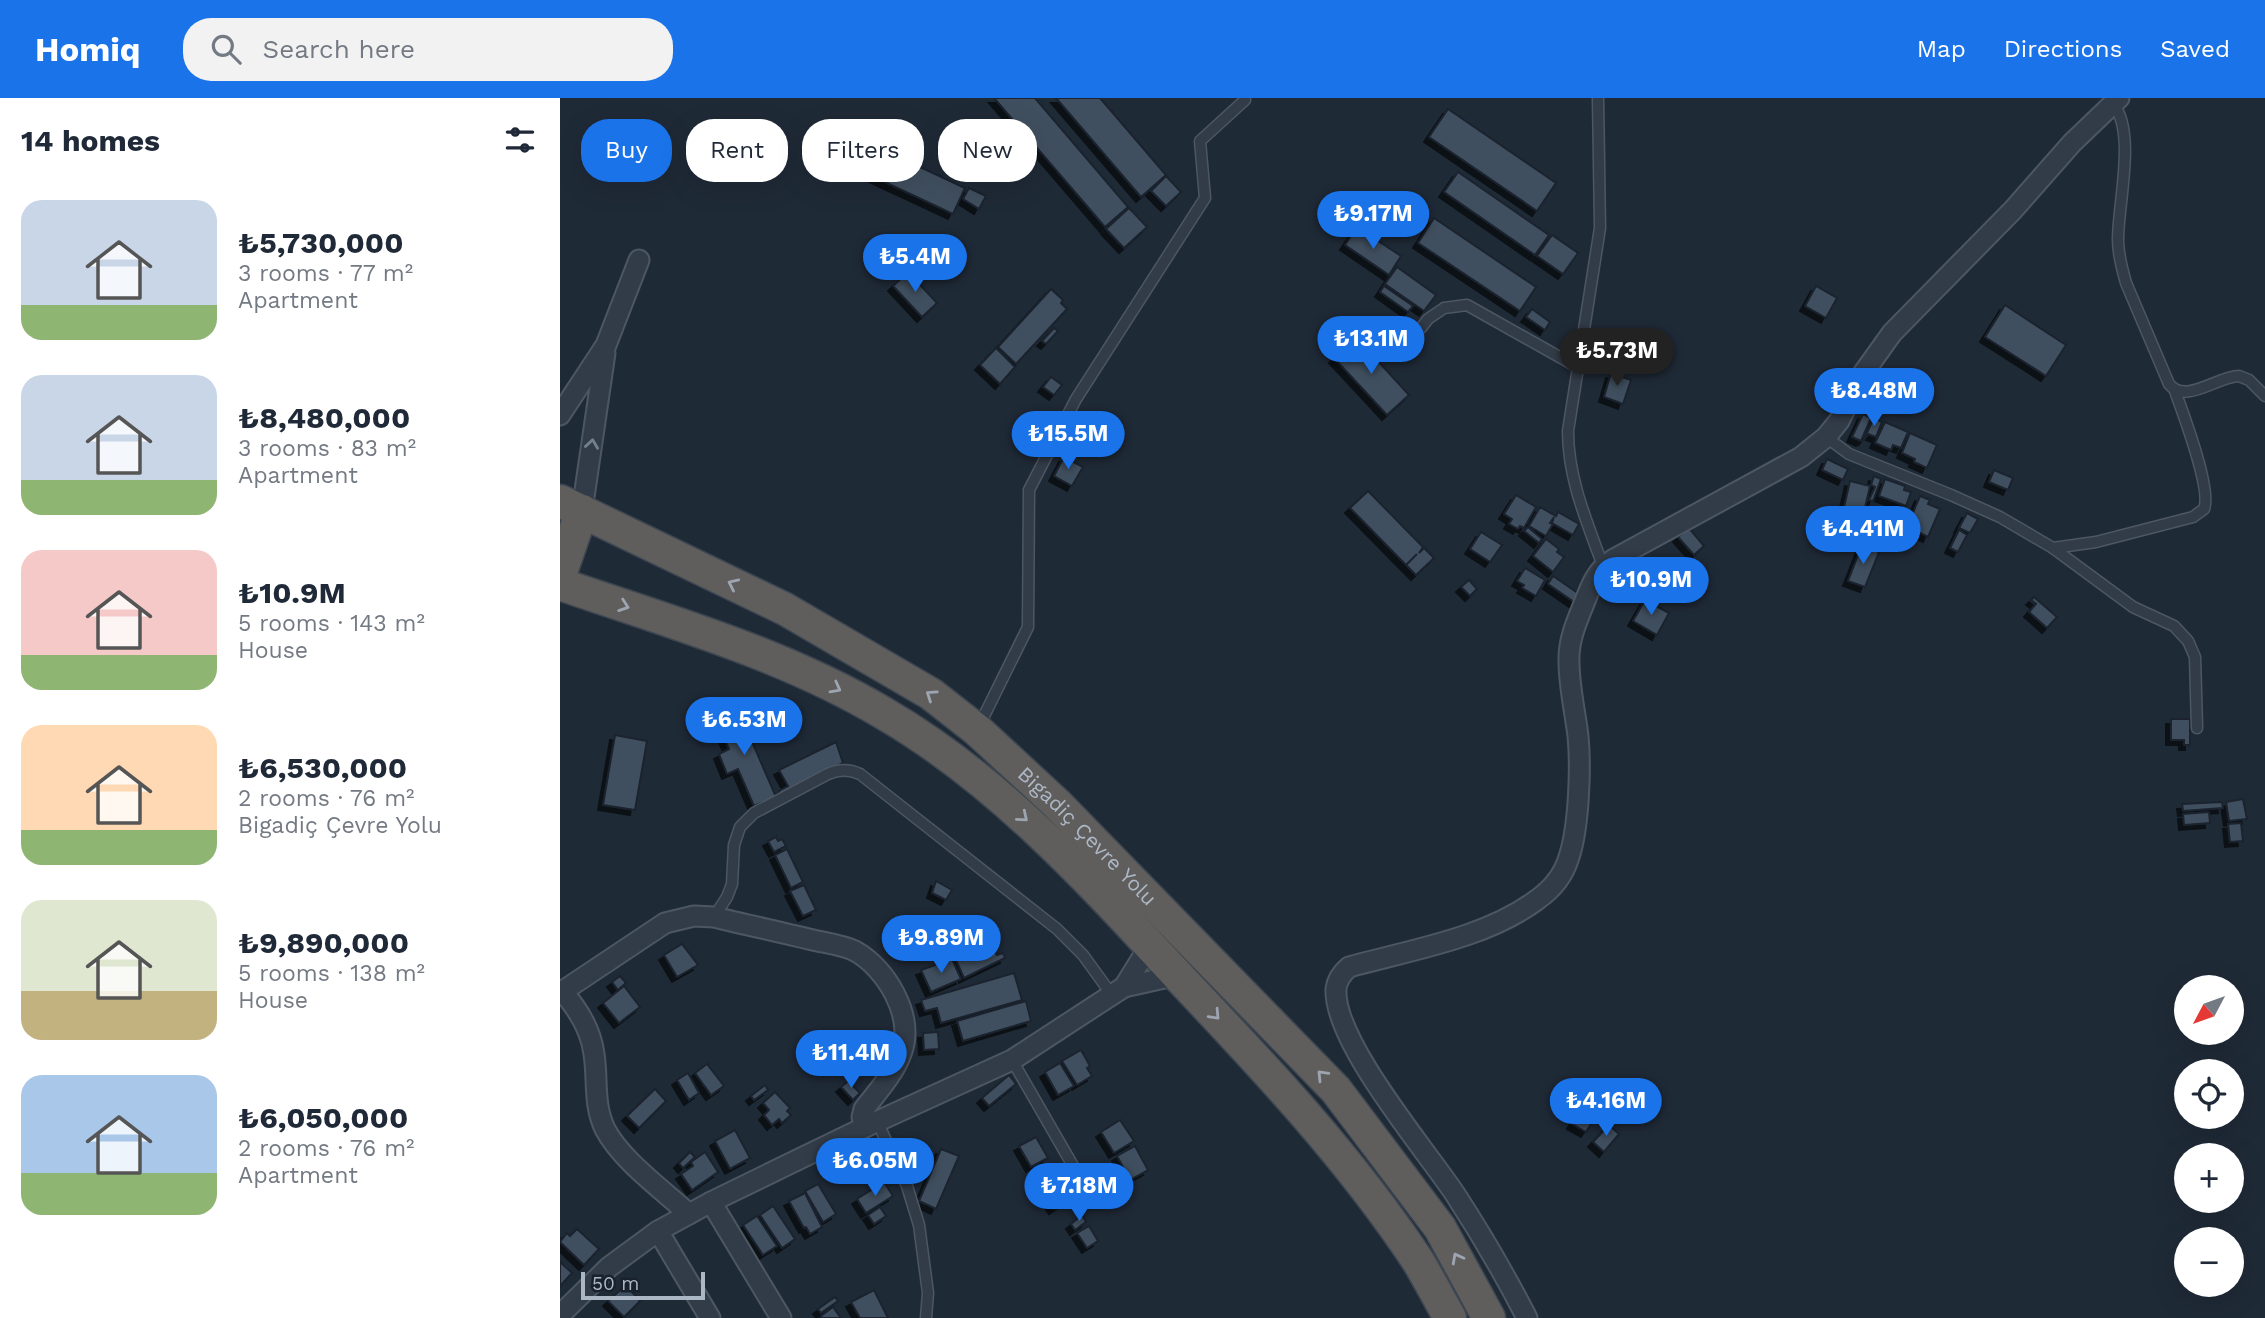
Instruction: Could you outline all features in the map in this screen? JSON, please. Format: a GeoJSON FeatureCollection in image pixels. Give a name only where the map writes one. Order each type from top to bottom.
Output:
{"type":"FeatureCollection","features":[{"type":"Feature","properties":{"kind":"highway","name":"Bigadiç Çevre Yolu"},"geometry":{"type":"LineString","coordinates":[[571,506],[785,609],[931,694],[977,730],[1057,804],[1336,1090],[1440,1227],[1489,1318]]}},
{"type":"Feature","properties":{"kind":"highway"},"geometry":{"type":"LineString","coordinates":[[560,575],[571,506]]}},
{"type":"Feature","properties":{"kind":"highway","name":"Bigadiç Çevre Yolu"},"geometry":{"type":"LineString","coordinates":[[560,584],[803,671],[885,713],[954,758],[1037,829],[1150,945],[1297,1104],[1374,1199],[1418,1262],[1450,1318]]}},
{"type":"Feature","properties":{"kind":"street"},"geometry":{"type":"LineString","coordinates":[[1527,1318],[1481,1235],[1361,1058],[1342,1017],[1336,990],[1342,973],[1349,967],[1464,935],[1504,919],[1539,899],[1554,884],[1564,870],[1574,841],[1579,762],[1569,647],[1592,583],[1603,566],[1801,457],[1826,437],[1839,421],[1862,375],[1892,333],[2013,210],[2072,143],[2117,101]]}},
{"type":"Feature","properties":{"kind":"street"},"geometry":{"type":"LineString","coordinates":[[571,506],[606,345],[639,260]]}},
{"type":"Feature","properties":{"kind":"street"},"geometry":{"type":"LineString","coordinates":[[560,415],[606,345]]}},
{"type":"Feature","properties":{"kind":"street"},"geometry":{"type":"LineString","coordinates":[[689,1214],[619,1149],[605,1129],[596,1097],[591,1040],[580,1015],[561,992],[665,923],[694,916],[714,917],[852,950],[871,963],[886,980],[899,1006],[903,1020],[904,1048],[897,1063],[864,1109],[862,1117],[871,1124]]}},
{"type":"Feature","properties":{"kind":"street"},"geometry":{"type":"LineString","coordinates":[[1118,991],[1150,945]]}},
{"type":"Feature","properties":{"kind":"street"},"geometry":{"type":"LineString","coordinates":[[560,1315],[609,1268],[658,1231],[711,1202],[871,1124],[1012,1060],[1118,991],[1178,975]]}},
{"type":"Feature","properties":{"kind":"street"},"geometry":{"type":"LineString","coordinates":[[711,1202],[781,1318]]}},
{"type":"Feature","properties":{"kind":"street"},"geometry":{"type":"LineString","coordinates":[[658,1231],[710,1318]]}},
{"type":"Feature","properties":{"kind":"lane"},"geometry":{"type":"LineString","coordinates":[[1598,98],[1600,228],[1568,431],[1574,483],[1603,566]]}},
{"type":"Feature","properties":{"kind":"lane"},"geometry":{"type":"LineString","coordinates":[[977,730],[1028,627],[1029,490],[1076,399],[1205,198],[1200,141],[1245,100]]}},
{"type":"Feature","properties":{"kind":"lane"},"geometry":{"type":"LineString","coordinates":[[2053,548],[2108,539],[2193,517],[2204,509],[2206,498],[2190,435],[2175,391],[2169,384],[2121,266],[2118,241],[2125,136],[2117,101]]}},
{"type":"Feature","properties":{"kind":"lane"},"geometry":{"type":"LineString","coordinates":[[1421,328],[1428,319],[1444,308],[1467,305],[1579,369]]}},
{"type":"Feature","properties":{"kind":"lane"},"geometry":{"type":"LineString","coordinates":[[2175,391],[2185,393],[2239,376],[2249,380],[2265,396]]}},
{"type":"Feature","properties":{"kind":"lane"},"geometry":{"type":"LineString","coordinates":[[1826,437],[1849,454],[1976,505],[2053,548],[2133,607],[2165,620],[2182,633],[2192,649],[2197,665],[2197,728]]}},
{"type":"Feature","properties":{"kind":"lane"},"geometry":{"type":"LineString","coordinates":[[714,917],[732,884],[736,836],[747,819],[828,774],[849,770],[860,774],[1057,929],[1118,991]]}},
{"type":"Feature","properties":{"kind":"lane"},"geometry":{"type":"LineString","coordinates":[[1012,1060],[1076,1171]]}},
{"type":"Feature","properties":{"kind":"lane"},"geometry":{"type":"LineString","coordinates":[[871,1124],[907,1186],[919,1225],[928,1293],[926,1318]]}},
{"type":"Feature","properties":{"kind":"building"},"geometry":{"type":"Polygon","coordinates":[[[994,98],[1035,98],[1128,207],[1105,227],[1037,148],[1037,119],[1012,119],[994,98]]]}},
{"type":"Feature","properties":{"kind":"building"},"geometry":{"type":"Polygon","coordinates":[[[1056,98],[1100,98],[1166,175],[1141,197],[1056,98]]]}},
{"type":"Feature","properties":{"kind":"building"},"geometry":{"type":"Polygon","coordinates":[[[1448,109],[1556,183],[1537,211],[1429,137],[1448,109]]]}},
{"type":"Feature","properties":{"kind":"building"},"geometry":{"type":"Polygon","coordinates":[[[924,169],[938,175],[938,182],[952,182],[965,188],[953,214],[885,182],[924,182],[924,169]]]}},
{"type":"Feature","properties":{"kind":"building"},"geometry":{"type":"Polygon","coordinates":[[[1458,172],[1549,235],[1535,255],[1444,192],[1458,172]]]}},
{"type":"Feature","properties":{"kind":"building"},"geometry":{"type":"Polygon","coordinates":[[[1166,176],[1181,192],[1166,206],[1151,191],[1166,176]]]}},
{"type":"Feature","properties":{"kind":"building"},"geometry":{"type":"Polygon","coordinates":[[[969,188],[986,196],[979,209],[963,199],[969,188]]]}},
{"type":"Feature","properties":{"kind":"building"},"geometry":{"type":"Polygon","coordinates":[[[1129,208],[1147,227],[1124,248],[1106,229],[1129,208]]]}},
{"type":"Feature","properties":{"kind":"building"},"geometry":{"type":"Polygon","coordinates":[[[1434,218],[1536,287],[1520,311],[1418,243],[1434,218]]]}},
{"type":"Feature","properties":{"kind":"building"},"geometry":{"type":"Polygon","coordinates":[[[1357,227],[1401,256],[1389,275],[1345,245],[1357,227]]]}},
{"type":"Feature","properties":{"kind":"building"},"geometry":{"type":"Polygon","coordinates":[[[1552,235],[1578,253],[1563,274],[1537,256],[1552,235]]]}},
{"type":"Feature","properties":{"kind":"building"},"geometry":{"type":"Polygon","coordinates":[[[1397,267],[1436,295],[1424,311],[1385,284],[1397,267]]]}},
{"type":"Feature","properties":{"kind":"building"},"geometry":{"type":"Polygon","coordinates":[[[908,272],[937,303],[922,317],[893,286],[908,272]]]}},
{"type":"Feature","properties":{"kind":"building"},"geometry":{"type":"Polygon","coordinates":[[[1384,286],[1413,306],[1408,312],[1380,292],[1384,286]]]}},
{"type":"Feature","properties":{"kind":"building"},"geometry":{"type":"Polygon","coordinates":[[[1816,286],[1837,298],[1826,318],[1805,306],[1816,286]]]}},
{"type":"Feature","properties":{"kind":"building"},"geometry":{"type":"Polygon","coordinates":[[[1051,289],[1063,300],[1061,303],[1067,309],[1016,364],[998,347],[1051,289]]]}},
{"type":"Feature","properties":{"kind":"building"},"geometry":{"type":"Polygon","coordinates":[[[2005,305],[2066,345],[2046,376],[1985,337],[2005,305]]]}},
{"type":"Feature","properties":{"kind":"building"},"geometry":{"type":"Polygon","coordinates":[[[1532,309],[1550,322],[1545,330],[1526,317],[1532,309]]]}},
{"type":"Feature","properties":{"kind":"building"},"geometry":{"type":"Polygon","coordinates":[[[1054,328],[1058,331],[1046,344],[1042,341],[1054,328]]]}},
{"type":"Feature","properties":{"kind":"building"},"geometry":{"type":"Polygon","coordinates":[[[1356,337],[1409,395],[1387,415],[1334,358],[1356,337]]]}},
{"type":"Feature","properties":{"kind":"building"},"geometry":{"type":"Polygon","coordinates":[[[996,348],[1015,367],[1000,384],[980,365],[996,348]]]}},
{"type":"Feature","properties":{"kind":"building"},"geometry":{"type":"Polygon","coordinates":[[[1611,373],[1631,380],[1623,404],[1604,397],[1611,373]]]}},
{"type":"Feature","properties":{"kind":"building"},"geometry":{"type":"Polygon","coordinates":[[[1051,377],[1062,385],[1054,395],[1043,387],[1051,377]]]}},
{"type":"Feature","properties":{"kind":"building"},"geometry":{"type":"Polygon","coordinates":[[[1863,414],[1871,418],[1861,441],[1852,437],[1863,414]]]}},
{"type":"Feature","properties":{"kind":"building"},"geometry":{"type":"Polygon","coordinates":[[[1874,418],[1882,422],[1876,437],[1868,434],[1863,441],[1874,418]]]}},
{"type":"Feature","properties":{"kind":"building"},"geometry":{"type":"Polygon","coordinates":[[[1885,422],[1908,432],[1901,448],[1893,445],[1891,450],[1875,443],[1885,422]]]}},
{"type":"Feature","properties":{"kind":"building"},"geometry":{"type":"Polygon","coordinates":[[[1910,433],[1937,445],[1927,468],[1902,453],[1910,433]]]}},
{"type":"Feature","properties":{"kind":"building"},"geometry":{"type":"Polygon","coordinates":[[[1064,457],[1083,467],[1072,486],[1054,476],[1064,457]]]}},
{"type":"Feature","properties":{"kind":"building"},"geometry":{"type":"Polygon","coordinates":[[[1827,459],[1848,469],[1843,480],[1822,470],[1827,459]]]}},
{"type":"Feature","properties":{"kind":"building"},"geometry":{"type":"Polygon","coordinates":[[[1994,470],[2013,478],[2008,490],[1989,482],[1994,470]]]}},
{"type":"Feature","properties":{"kind":"building"},"geometry":{"type":"Polygon","coordinates":[[[1874,476],[1881,479],[1873,501],[1869,500],[1875,487],[1871,485],[1874,476]]]}},
{"type":"Feature","properties":{"kind":"building"},"geometry":{"type":"Polygon","coordinates":[[[1885,479],[1905,486],[1904,490],[1911,492],[1906,506],[1879,496],[1885,479]]]}},
{"type":"Feature","properties":{"kind":"building"},"geometry":{"type":"Polygon","coordinates":[[[1850,481],[1870,486],[1862,521],[1842,516],[1850,481]]]}},
{"type":"Feature","properties":{"kind":"building"},"geometry":{"type":"Polygon","coordinates":[[[1368,491],[1423,547],[1419,553],[1424,548],[1434,558],[1416,575],[1350,508],[1368,491]]]}},
{"type":"Feature","properties":{"kind":"building"},"geometry":{"type":"Polygon","coordinates":[[[1516,495],[1536,507],[1524,528],[1520,526],[1518,529],[1509,524],[1512,519],[1504,514],[1516,495]]]}},
{"type":"Feature","properties":{"kind":"building"},"geometry":{"type":"Polygon","coordinates":[[[1920,496],[1930,500],[1928,504],[1940,509],[1928,537],[1916,531],[1919,526],[1912,523],[1915,516],[1912,515],[1920,496]]]}},
{"type":"Feature","properties":{"kind":"building"},"geometry":{"type":"Polygon","coordinates":[[[1540,507],[1556,516],[1558,512],[1579,524],[1573,535],[1552,523],[1554,517],[1546,536],[1529,526],[1540,507]]]}},
{"type":"Feature","properties":{"kind":"building"},"geometry":{"type":"Polygon","coordinates":[[[1967,513],[1978,519],[1970,533],[1959,528],[1967,513]]]}},
{"type":"Feature","properties":{"kind":"building"},"geometry":{"type":"Polygon","coordinates":[[[1528,527],[1542,539],[1539,543],[1524,531],[1528,527]]]}},
{"type":"Feature","properties":{"kind":"building"},"geometry":{"type":"Polygon","coordinates":[[[1689,528],[1704,546],[1694,555],[1678,537],[1689,528]]]}},
{"type":"Feature","properties":{"kind":"building"},"geometry":{"type":"Polygon","coordinates":[[[1959,530],[1967,535],[1958,552],[1950,548],[1959,530]]]}},
{"type":"Feature","properties":{"kind":"building"},"geometry":{"type":"Polygon","coordinates":[[[1481,532],[1502,545],[1490,562],[1470,549],[1481,532]]]}},
{"type":"Feature","properties":{"kind":"building"},"geometry":{"type":"Polygon","coordinates":[[[1546,539],[1559,549],[1557,552],[1564,557],[1553,572],[1533,556],[1546,539]]]}},
{"type":"Feature","properties":{"kind":"building"},"geometry":{"type":"Polygon","coordinates":[[[1862,545],[1879,552],[1865,587],[1848,581],[1862,545]]]}},
{"type":"Feature","properties":{"kind":"building"},"geometry":{"type":"Polygon","coordinates":[[[1525,568],[1545,580],[1536,596],[1522,588],[1524,585],[1517,581],[1525,568]]]}},
{"type":"Feature","properties":{"kind":"building"},"geometry":{"type":"Polygon","coordinates":[[[1553,576],[1582,596],[1577,604],[1548,584],[1553,576]]]}},
{"type":"Feature","properties":{"kind":"building"},"geometry":{"type":"Polygon","coordinates":[[[1469,580],[1477,589],[1470,596],[1461,587],[1469,580]]]}},
{"type":"Feature","properties":{"kind":"building"},"geometry":{"type":"Polygon","coordinates":[[[2034,597],[2057,617],[2047,628],[2029,612],[2036,604],[2031,600],[2034,597]]]}},
{"type":"Feature","properties":{"kind":"building"},"geometry":{"type":"Polygon","coordinates":[[[1645,600],[1669,613],[1657,635],[1633,621],[1645,600]]]}},
{"type":"Feature","properties":{"kind":"building"},"geometry":{"type":"Polygon","coordinates":[[[737,707],[776,797],[754,806],[738,769],[727,774],[719,754],[729,749],[715,716],[737,707]]]}},
{"type":"Feature","properties":{"kind":"building"},"geometry":{"type":"Polygon","coordinates":[[[2171,719],[2190,719],[2190,745],[2184,745],[2184,740],[2171,740],[2171,719]]]}},
{"type":"Feature","properties":{"kind":"building"},"geometry":{"type":"Polygon","coordinates":[[[615,735],[647,741],[635,810],[603,805],[615,735]]]}},
{"type":"Feature","properties":{"kind":"building"},"geometry":{"type":"Polygon","coordinates":[[[836,742],[843,763],[781,794],[779,791],[788,786],[779,770],[836,742]]]}},
{"type":"Feature","properties":{"kind":"building"},"geometry":{"type":"Polygon","coordinates":[[[2243,799],[2247,819],[2229,821],[2226,802],[2243,799]]]}},
{"type":"Feature","properties":{"kind":"building"},"geometry":{"type":"Polygon","coordinates":[[[2222,802],[2223,808],[2183,811],[2182,804],[2222,802]]]}},
{"type":"Feature","properties":{"kind":"building"},"geometry":{"type":"Polygon","coordinates":[[[2209,812],[2210,823],[2184,825],[2183,814],[2209,812]]]}},
{"type":"Feature","properties":{"kind":"building"},"geometry":{"type":"Polygon","coordinates":[[[2241,823],[2243,841],[2230,842],[2228,824],[2241,823]]]}},
{"type":"Feature","properties":{"kind":"building"},"geometry":{"type":"Polygon","coordinates":[[[776,837],[778,841],[782,839],[786,846],[774,852],[768,841],[776,837]]]}},
{"type":"Feature","properties":{"kind":"building"},"geometry":{"type":"Polygon","coordinates":[[[787,849],[803,882],[791,888],[775,855],[787,849]]]}},
{"type":"Feature","properties":{"kind":"building"},"geometry":{"type":"Polygon","coordinates":[[[936,881],[952,890],[946,900],[932,893],[936,881]]]}},
{"type":"Feature","properties":{"kind":"building"},"geometry":{"type":"Polygon","coordinates":[[[804,885],[816,910],[803,916],[790,891],[804,885]]]}},
{"type":"Feature","properties":{"kind":"building"},"geometry":{"type":"Polygon","coordinates":[[[991,942],[997,955],[1003,953],[1005,958],[964,978],[955,958],[991,942]]]}},
{"type":"Feature","properties":{"kind":"building"},"geometry":{"type":"Polygon","coordinates":[[[682,944],[698,965],[677,977],[664,955],[682,944]]]}},
{"type":"Feature","properties":{"kind":"building"},"geometry":{"type":"Polygon","coordinates":[[[952,959],[961,979],[931,992],[921,970],[952,959]]]}},
{"type":"Feature","properties":{"kind":"building"},"geometry":{"type":"Polygon","coordinates":[[[1014,973],[1022,1000],[941,1023],[937,1008],[925,1011],[921,1000],[1014,973]]]}},
{"type":"Feature","properties":{"kind":"building"},"geometry":{"type":"Polygon","coordinates":[[[620,976],[626,983],[618,990],[612,982],[620,976]]]}},
{"type":"Feature","properties":{"kind":"building"},"geometry":{"type":"Polygon","coordinates":[[[624,986],[640,1007],[619,1023],[603,1003],[624,986]]]}},
{"type":"Feature","properties":{"kind":"building"},"geometry":{"type":"Polygon","coordinates":[[[1026,1001],[1031,1021],[963,1041],[957,1021],[1026,1001]]]}},
{"type":"Feature","properties":{"kind":"building"},"geometry":{"type":"Polygon","coordinates":[[[938,1032],[939,1049],[924,1050],[923,1033],[938,1032]]]}},
{"type":"Feature","properties":{"kind":"building"},"geometry":{"type":"Polygon","coordinates":[[[1081,1050],[1092,1076],[1077,1085],[1062,1061],[1081,1050]]]}},
{"type":"Feature","properties":{"kind":"building"},"geometry":{"type":"Polygon","coordinates":[[[1060,1063],[1074,1086],[1058,1095],[1045,1072],[1060,1063]]]}},
{"type":"Feature","properties":{"kind":"building"},"geometry":{"type":"Polygon","coordinates":[[[707,1064],[724,1086],[711,1095],[695,1073],[707,1064]]]}},
{"type":"Feature","properties":{"kind":"building"},"geometry":{"type":"Polygon","coordinates":[[[688,1073],[699,1093],[689,1100],[677,1080],[688,1073]]]}},
{"type":"Feature","properties":{"kind":"building"},"geometry":{"type":"Polygon","coordinates":[[[1009,1075],[1016,1084],[989,1106],[982,1098],[1009,1075]]]}},
{"type":"Feature","properties":{"kind":"building"},"geometry":{"type":"Polygon","coordinates":[[[848,1081],[860,1093],[853,1100],[841,1087],[848,1081]]]}},
{"type":"Feature","properties":{"kind":"building"},"geometry":{"type":"Polygon","coordinates":[[[1592,1082],[1606,1087],[1598,1109],[1584,1104],[1592,1082]]]}},
{"type":"Feature","properties":{"kind":"building"},"geometry":{"type":"Polygon","coordinates":[[[765,1085],[768,1090],[754,1100],[751,1096],[765,1085]]]}},
{"type":"Feature","properties":{"kind":"building"},"geometry":{"type":"Polygon","coordinates":[[[655,1089],[666,1101],[639,1128],[627,1116],[655,1089]]]}},
{"type":"Feature","properties":{"kind":"building"},"geometry":{"type":"Polygon","coordinates":[[[775,1092],[790,1108],[787,1111],[791,1115],[782,1123],[779,1119],[772,1125],[764,1115],[769,1110],[763,1103],[775,1092]]]}},
{"type":"Feature","properties":{"kind":"building"},"geometry":{"type":"Polygon","coordinates":[[[1583,1104],[1598,1113],[1586,1132],[1572,1124],[1583,1104]]]}},
{"type":"Feature","properties":{"kind":"building"},"geometry":{"type":"Polygon","coordinates":[[[1120,1120],[1134,1141],[1114,1153],[1101,1132],[1120,1120]]]}},
{"type":"Feature","properties":{"kind":"building"},"geometry":{"type":"Polygon","coordinates":[[[1609,1125],[1619,1134],[1604,1152],[1593,1142],[1609,1125]]]}},
{"type":"Feature","properties":{"kind":"building"},"geometry":{"type":"Polygon","coordinates":[[[735,1130],[750,1158],[730,1169],[715,1141],[735,1130]]]}},
{"type":"Feature","properties":{"kind":"building"},"geometry":{"type":"Polygon","coordinates":[[[1036,1137],[1048,1158],[1031,1167],[1019,1146],[1036,1137]]]}},
{"type":"Feature","properties":{"kind":"building"},"geometry":{"type":"Polygon","coordinates":[[[1135,1146],[1148,1170],[1130,1180],[1117,1156],[1135,1146]]]}},
{"type":"Feature","properties":{"kind":"building"},"geometry":{"type":"Polygon","coordinates":[[[941,1149],[959,1156],[936,1209],[919,1201],[941,1149]]]}},
{"type":"Feature","properties":{"kind":"building"},"geometry":{"type":"Polygon","coordinates":[[[690,1152],[695,1157],[683,1168],[679,1163],[690,1152]]]}},
{"type":"Feature","properties":{"kind":"building"},"geometry":{"type":"Polygon","coordinates":[[[705,1152],[718,1172],[692,1190],[681,1174],[693,1166],[691,1162],[705,1152]]]}},
{"type":"Feature","properties":{"kind":"building"},"geometry":{"type":"Polygon","coordinates":[[[1056,1179],[1070,1198],[1054,1209],[1041,1190],[1056,1179]]]}},
{"type":"Feature","properties":{"kind":"building"},"geometry":{"type":"Polygon","coordinates":[[[884,1182],[893,1196],[866,1213],[857,1199],[884,1182]]]}},
{"type":"Feature","properties":{"kind":"building"},"geometry":{"type":"Polygon","coordinates":[[[818,1184],[836,1214],[823,1222],[805,1191],[818,1184]]]}},
{"type":"Feature","properties":{"kind":"building"},"geometry":{"type":"Polygon","coordinates":[[[1101,1184],[1108,1194],[1101,1198],[1094,1188],[1101,1184]]]}},
{"type":"Feature","properties":{"kind":"building"},"geometry":{"type":"Polygon","coordinates":[[[805,1193],[822,1227],[810,1234],[789,1201],[805,1193]]]}},
{"type":"Feature","properties":{"kind":"building"},"geometry":{"type":"Polygon","coordinates":[[[773,1206],[795,1239],[782,1248],[760,1215],[773,1206]]]}},
{"type":"Feature","properties":{"kind":"building"},"geometry":{"type":"Polygon","coordinates":[[[880,1207],[886,1216],[874,1224],[868,1215],[880,1207]]]}},
{"type":"Feature","properties":{"kind":"building"},"geometry":{"type":"Polygon","coordinates":[[[1082,1215],[1086,1222],[1075,1230],[1071,1224],[1082,1215]]]}},
{"type":"Feature","properties":{"kind":"building"},"geometry":{"type":"Polygon","coordinates":[[[757,1216],[777,1246],[763,1255],[743,1225],[757,1216]]]}},
{"type":"Feature","properties":{"kind":"building"},"geometry":{"type":"Polygon","coordinates":[[[1089,1226],[1098,1241],[1087,1248],[1077,1233],[1089,1226]]]}},
{"type":"Feature","properties":{"kind":"building"},"geometry":{"type":"Polygon","coordinates":[[[577,1229],[599,1249],[584,1265],[560,1242],[567,1233],[570,1236],[577,1229]]]}},
{"type":"Feature","properties":{"kind":"building"},"geometry":{"type":"Polygon","coordinates":[[[560,1262],[572,1273],[560,1286],[560,1262]]]}},
{"type":"Feature","properties":{"kind":"building"},"geometry":{"type":"Polygon","coordinates":[[[626,1285],[640,1301],[624,1317],[608,1301],[626,1285]]]}},
{"type":"Feature","properties":{"kind":"building"},"geometry":{"type":"Polygon","coordinates":[[[874,1290],[888,1318],[860,1318],[851,1302],[874,1290]]]}},
{"type":"Feature","properties":{"kind":"building"},"geometry":{"type":"Polygon","coordinates":[[[835,1297],[838,1301],[821,1313],[818,1309],[835,1297]]]}},
{"type":"Feature","properties":{"kind":"building"},"geometry":{"type":"Polygon","coordinates":[[[833,1307],[841,1318],[822,1318],[821,1316],[833,1307]]]}}]}
